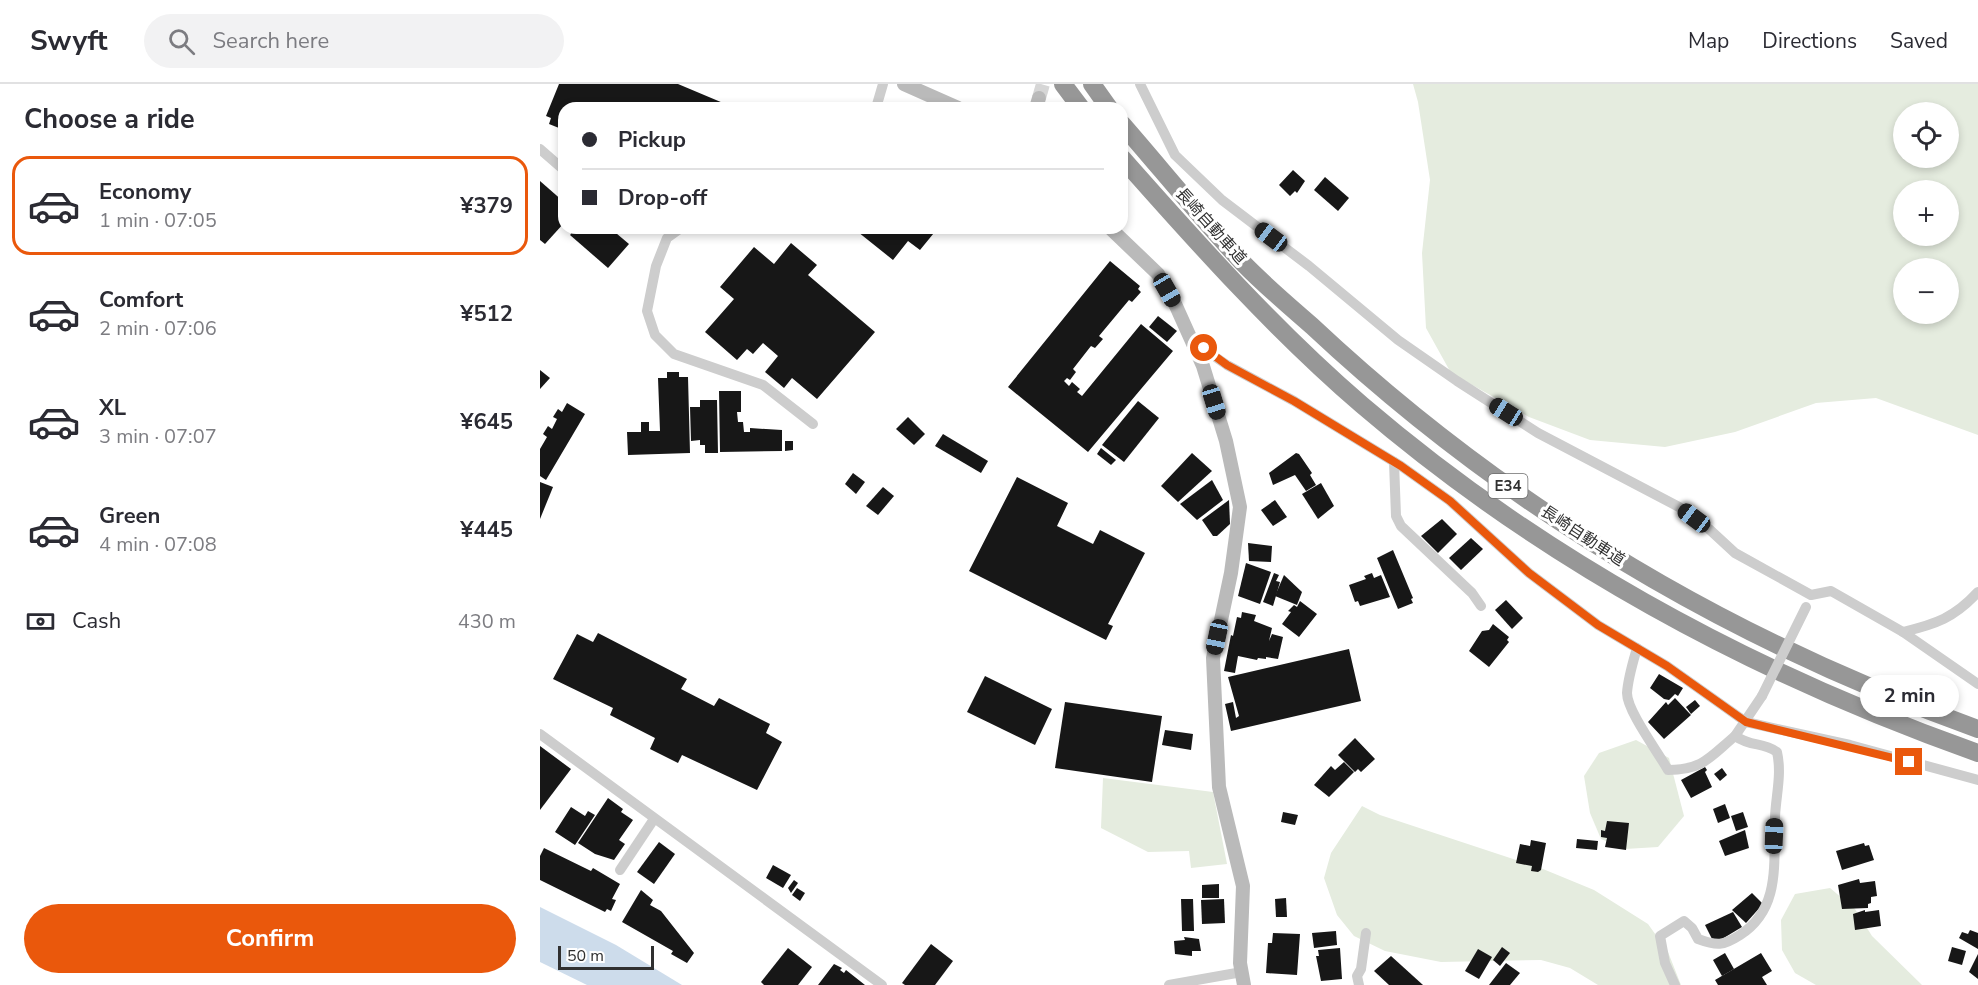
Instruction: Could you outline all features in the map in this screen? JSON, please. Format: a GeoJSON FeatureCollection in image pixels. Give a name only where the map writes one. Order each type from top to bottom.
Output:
{"type":"FeatureCollection","features":[{"type":"Feature","properties":{"kind":"highway"},"geometry":{"type":"LineString","coordinates":[[1063,84],[1076,102]]}},
{"type":"Feature","properties":{"kind":"highway"},"geometry":{"type":"LineString","coordinates":[[1092,84],[1105,102]]}},
{"type":"Feature","properties":{"kind":"highway","name":"長崎自動車道"},"geometry":{"type":"LineString","coordinates":[[1128,131],[1242,261],[1377,387],[1476,465],[1614,559],[1759,639],[1909,705],[1978,729]]}},
{"type":"Feature","properties":{"kind":"highway","name":"長崎自動車道"},"geometry":{"type":"LineString","coordinates":[[1128,165],[1227,277],[1362,405],[1463,484],[1602,579],[1749,659],[1902,726],[1978,753]]}},
{"type":"Feature","properties":{"kind":"street"},"geometry":{"type":"LineString","coordinates":[[878,102],[884,84]]}},
{"type":"Feature","properties":{"kind":"street"},"geometry":{"type":"LineString","coordinates":[[904,84],[944,102]]}},
{"type":"Feature","properties":{"kind":"street"},"geometry":{"type":"LineString","coordinates":[[1140,84],[1175,155],[1222,200],[1309,266],[1398,340],[1538,433],[1679,507],[1709,529],[1735,553],[1811,595],[1831,591],[1903,632],[1978,684]]}},
{"type":"Feature","properties":{"kind":"street"},"geometry":{"type":"LineString","coordinates":[[540,149],[558,165]]}},
{"type":"Feature","properties":{"kind":"street"},"geometry":{"type":"LineString","coordinates":[[673,234],[667,238],[656,266],[647,311],[655,335],[674,354],[763,385],[813,424]]}},
{"type":"Feature","properties":{"kind":"street"},"geometry":{"type":"LineString","coordinates":[[1116,234],[1158,274],[1192,341],[1203,366],[1226,441],[1240,507],[1231,573],[1213,658],[1218,787],[1243,886],[1243,978],[1169,985]]}},
{"type":"Feature","properties":{"kind":"street"},"geometry":{"type":"LineString","coordinates":[[1192,341],[1227,365],[1294,401],[1394,462],[1450,501],[1529,573],[1598,625],[1637,648],[1746,722],[1850,745],[1978,780]]}},
{"type":"Feature","properties":{"kind":"street"},"geometry":{"type":"LineString","coordinates":[[1394,462],[1396,516],[1401,526],[1472,593],[1481,606]]}},
{"type":"Feature","properties":{"kind":"street"},"geometry":{"type":"LineString","coordinates":[[1903,632],[1940,623],[1964,607],[1978,592]]}},
{"type":"Feature","properties":{"kind":"street"},"geometry":{"type":"LineString","coordinates":[[1637,648],[1627,696],[1634,716],[1652,740],[1668,770],[1689,771],[1700,765],[1735,736],[1746,722],[1762,696],[1811,595]]}},
{"type":"Feature","properties":{"kind":"street"},"geometry":{"type":"LineString","coordinates":[[540,734],[882,985]]}},
{"type":"Feature","properties":{"kind":"street"},"geometry":{"type":"LineString","coordinates":[[1675,985],[1665,963],[1660,936],[1684,921],[1692,928],[1698,939],[1717,946],[1727,943],[1751,928],[1762,916],[1773,893],[1775,813],[1780,767],[1777,752],[1767,746],[1748,745],[1735,736]]}},
{"type":"Feature","properties":{"kind":"street"},"geometry":{"type":"LineString","coordinates":[[620,870],[654,819]]}},
{"type":"Feature","properties":{"kind":"street"},"geometry":{"type":"LineString","coordinates":[[1359,985],[1357,976],[1361,969],[1366,933]]}},
{"type":"Feature","properties":{"kind":"shaded area"},"geometry":{"type":"Polygon","coordinates":[[[1413,84],[1978,84],[1978,435],[1876,398],[1816,403],[1735,432],[1665,447],[1590,440],[1529,417],[1451,373],[1426,328],[1422,253],[1430,180],[1413,84]]]}},
{"type":"Feature","properties":{"kind":"shaded area"},"geometry":{"type":"Polygon","coordinates":[[[1636,740],[1669,758],[1684,816],[1658,847],[1625,849],[1601,839],[1590,813],[1584,776],[1599,753],[1636,740]]]}},
{"type":"Feature","properties":{"kind":"shaded area"},"geometry":{"type":"Polygon","coordinates":[[[1103,778],[1213,792],[1227,864],[1191,868],[1189,851],[1148,852],[1101,828],[1103,778]]]}},
{"type":"Feature","properties":{"kind":"shaded area"},"geometry":{"type":"Polygon","coordinates":[[[1362,806],[1380,815],[1543,869],[1594,890],[1648,924],[1668,952],[1681,985],[1598,985],[1570,968],[1541,960],[1441,962],[1385,951],[1354,936],[1337,915],[1324,878],[1331,853],[1362,806]]]}},
{"type":"Feature","properties":{"kind":"shaded area"},"geometry":{"type":"Polygon","coordinates":[[[1830,888],[1855,909],[1872,936],[1922,985],[1816,985],[1795,973],[1782,950],[1781,920],[1795,894],[1830,888]]]}},
{"type":"Feature","properties":{"kind":"water"},"geometry":{"type":"Polygon","coordinates":[[[540,907],[616,945],[682,985],[587,985],[540,962],[540,907]]]}},
{"type":"Feature","properties":{"kind":"building"},"geometry":{"type":"Polygon","coordinates":[[[559,84],[678,84],[721,102],[558,102],[558,128],[549,124],[551,118],[546,116],[559,84]]]}},
{"type":"Feature","properties":{"kind":"building"},"geometry":{"type":"Polygon","coordinates":[[[1293,170],[1305,181],[1297,193],[1295,191],[1290,196],[1279,185],[1293,170]]]}},
{"type":"Feature","properties":{"kind":"building"},"geometry":{"type":"Polygon","coordinates":[[[1325,177],[1349,198],[1338,211],[1314,190],[1325,177]]]}},
{"type":"Feature","properties":{"kind":"building"},"geometry":{"type":"Polygon","coordinates":[[[540,181],[558,197],[558,230],[545,244],[540,240],[540,181]]]}},
{"type":"Feature","properties":{"kind":"building"},"geometry":{"type":"Polygon","coordinates":[[[617,234],[629,244],[608,268],[570,235],[617,234]]]}},
{"type":"Feature","properties":{"kind":"building"},"geometry":{"type":"Polygon","coordinates":[[[860,234],[933,234],[920,250],[908,241],[893,260],[860,234]]]}},
{"type":"Feature","properties":{"kind":"building"},"geometry":{"type":"Polygon","coordinates":[[[791,243],[817,265],[808,275],[875,332],[817,399],[792,378],[784,388],[765,372],[778,356],[763,343],[753,354],[747,349],[737,360],[705,332],[734,299],[720,287],[754,247],[774,264],[791,243]]]}},
{"type":"Feature","properties":{"kind":"building"},"geometry":{"type":"Polygon","coordinates":[[[1110,261],[1140,286],[1138,289],[1141,292],[1132,302],[1129,300],[1099,336],[1103,339],[1095,348],[1091,346],[1073,369],[1076,372],[1070,380],[1067,378],[1064,381],[1069,386],[1072,382],[1080,389],[1077,392],[1082,396],[1141,324],[1173,351],[1088,452],[1008,387],[1110,261]]]}},
{"type":"Feature","properties":{"kind":"building"},"geometry":{"type":"Polygon","coordinates":[[[1158,316],[1177,331],[1167,342],[1149,327],[1158,316]]]}},
{"type":"Feature","properties":{"kind":"building"},"geometry":{"type":"Polygon","coordinates":[[[540,370],[550,378],[540,389],[540,370]]]}},
{"type":"Feature","properties":{"kind":"building"},"geometry":{"type":"Polygon","coordinates":[[[667,372],[679,372],[679,377],[688,377],[690,453],[628,455],[627,432],[641,432],[641,422],[649,422],[649,431],[660,431],[658,378],[667,378],[667,372]]]}},
{"type":"Feature","properties":{"kind":"building"},"geometry":{"type":"Polygon","coordinates":[[[719,391],[741,391],[741,412],[737,412],[738,422],[743,422],[744,432],[750,432],[750,428],[782,430],[782,451],[720,452],[719,391]]]}},
{"type":"Feature","properties":{"kind":"building"},"geometry":{"type":"Polygon","coordinates":[[[700,400],[717,400],[718,453],[705,453],[705,445],[700,445],[700,440],[691,441],[690,407],[700,407],[700,400]]]}},
{"type":"Feature","properties":{"kind":"building"},"geometry":{"type":"Polygon","coordinates":[[[1138,401],[1159,418],[1124,462],[1102,445],[1138,401]]]}},
{"type":"Feature","properties":{"kind":"building"},"geometry":{"type":"Polygon","coordinates":[[[567,403],[585,414],[546,480],[540,476],[540,449],[547,437],[543,434],[548,426],[552,429],[557,419],[553,417],[558,409],[562,412],[567,403]]]}},
{"type":"Feature","properties":{"kind":"building"},"geometry":{"type":"Polygon","coordinates":[[[908,417],[925,434],[914,445],[896,429],[908,417]]]}},
{"type":"Feature","properties":{"kind":"building"},"geometry":{"type":"Polygon","coordinates":[[[943,434],[988,461],[981,473],[935,446],[943,434]]]}},
{"type":"Feature","properties":{"kind":"building"},"geometry":{"type":"Polygon","coordinates":[[[785,441],[793,441],[793,450],[785,451],[785,441]]]}},
{"type":"Feature","properties":{"kind":"building"},"geometry":{"type":"Polygon","coordinates":[[[1101,448],[1116,460],[1111,465],[1097,454],[1101,448]]]}},
{"type":"Feature","properties":{"kind":"building"},"geometry":{"type":"Polygon","coordinates":[[[1192,453],[1212,471],[1178,502],[1161,486],[1192,453]]]}},
{"type":"Feature","properties":{"kind":"building"},"geometry":{"type":"Polygon","coordinates":[[[1296,453],[1312,473],[1310,475],[1316,485],[1306,491],[1295,475],[1273,485],[1269,473],[1296,453]]]}},
{"type":"Feature","properties":{"kind":"building"},"geometry":{"type":"Polygon","coordinates":[[[853,473],[865,482],[856,494],[845,484],[853,473]]]}},
{"type":"Feature","properties":{"kind":"building"},"geometry":{"type":"Polygon","coordinates":[[[1017,477],[1068,503],[1057,526],[1093,544],[1100,530],[1145,553],[1108,624],[1113,626],[1106,640],[969,571],[1017,477]]]}},
{"type":"Feature","properties":{"kind":"building"},"geometry":{"type":"Polygon","coordinates":[[[1212,480],[1223,500],[1197,520],[1180,504],[1212,480]]]}},
{"type":"Feature","properties":{"kind":"building"},"geometry":{"type":"Polygon","coordinates":[[[540,482],[553,487],[540,519],[540,482]]]}},
{"type":"Feature","properties":{"kind":"building"},"geometry":{"type":"Polygon","coordinates":[[[1321,483],[1334,506],[1318,519],[1302,494],[1321,483]]]}},
{"type":"Feature","properties":{"kind":"building"},"geometry":{"type":"Polygon","coordinates":[[[883,487],[894,496],[878,515],[866,506],[883,487]]]}},
{"type":"Feature","properties":{"kind":"building"},"geometry":{"type":"Polygon","coordinates":[[[1229,500],[1230,524],[1217,536],[1213,536],[1202,520],[1229,500]]]}},
{"type":"Feature","properties":{"kind":"building"},"geometry":{"type":"Polygon","coordinates":[[[1275,500],[1287,517],[1273,526],[1261,510],[1275,500]]]}},
{"type":"Feature","properties":{"kind":"building"},"geometry":{"type":"Polygon","coordinates":[[[1442,519],[1457,534],[1438,553],[1421,536],[1442,519]]]}},
{"type":"Feature","properties":{"kind":"building"},"geometry":{"type":"Polygon","coordinates":[[[1471,538],[1483,549],[1461,570],[1449,558],[1471,538]]]}},
{"type":"Feature","properties":{"kind":"building"},"geometry":{"type":"Polygon","coordinates":[[[1248,543],[1272,546],[1271,562],[1249,561],[1248,543]]]}},
{"type":"Feature","properties":{"kind":"building"},"geometry":{"type":"Polygon","coordinates":[[[1393,550],[1413,598],[1411,599],[1413,603],[1398,609],[1377,558],[1393,550]]]}},
{"type":"Feature","properties":{"kind":"building"},"geometry":{"type":"Polygon","coordinates":[[[1246,563],[1271,572],[1260,604],[1238,596],[1246,563]]]}},
{"type":"Feature","properties":{"kind":"building"},"geometry":{"type":"Polygon","coordinates":[[[1274,573],[1279,575],[1276,581],[1280,582],[1273,606],[1263,602],[1274,573]]]}},
{"type":"Feature","properties":{"kind":"building"},"geometry":{"type":"Polygon","coordinates":[[[1372,573],[1374,578],[1381,575],[1390,597],[1360,606],[1358,601],[1355,602],[1349,585],[1366,579],[1364,576],[1372,573]]]}},
{"type":"Feature","properties":{"kind":"building"},"geometry":{"type":"Polygon","coordinates":[[[1284,575],[1302,592],[1297,605],[1275,596],[1284,575]]]}},
{"type":"Feature","properties":{"kind":"building"},"geometry":{"type":"Polygon","coordinates":[[[1506,600],[1523,618],[1512,629],[1495,610],[1506,600]]]}},
{"type":"Feature","properties":{"kind":"building"},"geometry":{"type":"Polygon","coordinates":[[[1300,601],[1317,614],[1299,637],[1282,624],[1291,612],[1288,611],[1294,605],[1297,607],[1300,601]]]}},
{"type":"Feature","properties":{"kind":"building"},"geometry":{"type":"Polygon","coordinates":[[[1242,612],[1256,615],[1254,621],[1272,628],[1269,641],[1272,634],[1283,637],[1278,659],[1266,657],[1266,659],[1258,658],[1257,660],[1238,656],[1235,673],[1224,671],[1231,635],[1233,636],[1237,617],[1241,618],[1242,612]]]}},
{"type":"Feature","properties":{"kind":"building"},"geometry":{"type":"Polygon","coordinates":[[[1493,624],[1509,637],[1507,640],[1509,642],[1489,667],[1469,651],[1482,631],[1489,630],[1493,624]]]}},
{"type":"Feature","properties":{"kind":"building"},"geometry":{"type":"Polygon","coordinates":[[[598,633],[687,679],[681,689],[714,706],[719,698],[770,724],[766,733],[782,742],[757,790],[682,755],[678,763],[650,749],[655,738],[610,715],[613,708],[553,679],[577,634],[593,642],[598,633]]]}},
{"type":"Feature","properties":{"kind":"building"},"geometry":{"type":"Polygon","coordinates":[[[1349,649],[1361,701],[1231,731],[1225,704],[1233,702],[1236,718],[1239,716],[1228,677],[1349,649]]]}},
{"type":"Feature","properties":{"kind":"building"},"geometry":{"type":"Polygon","coordinates":[[[1659,674],[1683,688],[1678,696],[1675,694],[1669,700],[1664,699],[1650,688],[1659,674]]]}},
{"type":"Feature","properties":{"kind":"building"},"geometry":{"type":"Polygon","coordinates":[[[985,676],[1052,709],[1035,745],[967,712],[985,676]]]}},
{"type":"Feature","properties":{"kind":"building"},"geometry":{"type":"Polygon","coordinates":[[[1675,698],[1691,715],[1664,739],[1648,722],[1666,702],[1668,705],[1675,698]]]}},
{"type":"Feature","properties":{"kind":"building"},"geometry":{"type":"Polygon","coordinates":[[[1695,700],[1700,706],[1691,714],[1686,707],[1695,700]]]}},
{"type":"Feature","properties":{"kind":"building"},"geometry":{"type":"Polygon","coordinates":[[[1065,702],[1162,716],[1152,782],[1055,768],[1065,702]]]}},
{"type":"Feature","properties":{"kind":"building"},"geometry":{"type":"Polygon","coordinates":[[[1165,730],[1193,734],[1191,750],[1162,745],[1165,730]]]}},
{"type":"Feature","properties":{"kind":"building"},"geometry":{"type":"Polygon","coordinates":[[[1355,738],[1375,759],[1361,772],[1358,769],[1355,772],[1338,755],[1355,738]]]}},
{"type":"Feature","properties":{"kind":"building"},"geometry":{"type":"Polygon","coordinates":[[[540,746],[571,769],[540,810],[540,746]]]}},
{"type":"Feature","properties":{"kind":"building"},"geometry":{"type":"Polygon","coordinates":[[[1344,762],[1354,772],[1329,797],[1314,785],[1331,766],[1335,770],[1344,762]]]}},
{"type":"Feature","properties":{"kind":"building"},"geometry":{"type":"Polygon","coordinates":[[[1705,767],[1712,787],[1691,798],[1681,780],[1705,767]]]}},
{"type":"Feature","properties":{"kind":"building"},"geometry":{"type":"Polygon","coordinates":[[[1722,768],[1727,775],[1720,781],[1714,774],[1722,768]]]}},
{"type":"Feature","properties":{"kind":"building"},"geometry":{"type":"Polygon","coordinates":[[[608,798],[623,809],[621,812],[633,820],[619,840],[625,844],[614,860],[595,854],[578,843],[608,798]]]}},
{"type":"Feature","properties":{"kind":"building"},"geometry":{"type":"Polygon","coordinates":[[[1725,804],[1730,818],[1718,823],[1713,809],[1725,804]]]}},
{"type":"Feature","properties":{"kind":"building"},"geometry":{"type":"Polygon","coordinates":[[[571,807],[585,816],[588,811],[595,815],[575,845],[555,832],[571,807]]]}},
{"type":"Feature","properties":{"kind":"building"},"geometry":{"type":"Polygon","coordinates":[[[1283,812],[1298,815],[1295,825],[1281,822],[1283,812]]]}},
{"type":"Feature","properties":{"kind":"building"},"geometry":{"type":"Polygon","coordinates":[[[1743,812],[1748,827],[1736,831],[1731,816],[1743,812]]]}},
{"type":"Feature","properties":{"kind":"building"},"geometry":{"type":"Polygon","coordinates":[[[1607,821],[1629,823],[1626,850],[1605,847],[1607,838],[1601,837],[1601,830],[1605,831],[1607,821]]]}},
{"type":"Feature","properties":{"kind":"building"},"geometry":{"type":"Polygon","coordinates":[[[1745,830],[1749,848],[1725,856],[1719,841],[1745,830]]]}},
{"type":"Feature","properties":{"kind":"building"},"geometry":{"type":"Polygon","coordinates":[[[1577,839],[1598,841],[1597,850],[1576,848],[1577,839]]]}},
{"type":"Feature","properties":{"kind":"building"},"geometry":{"type":"Polygon","coordinates":[[[1531,840],[1546,843],[1541,870],[1538,872],[1531,871],[1532,866],[1516,863],[1520,844],[1530,846],[1531,840]]]}},
{"type":"Feature","properties":{"kind":"building"},"geometry":{"type":"Polygon","coordinates":[[[659,842],[675,854],[654,884],[637,872],[659,842]]]}},
{"type":"Feature","properties":{"kind":"building"},"geometry":{"type":"Polygon","coordinates":[[[1864,843],[1865,846],[1869,845],[1874,860],[1842,870],[1836,851],[1864,843]]]}},
{"type":"Feature","properties":{"kind":"building"},"geometry":{"type":"Polygon","coordinates":[[[544,848],[591,871],[593,868],[620,884],[612,899],[616,900],[611,911],[607,909],[605,912],[540,880],[540,856],[544,848]]]}},
{"type":"Feature","properties":{"kind":"building"},"geometry":{"type":"Polygon","coordinates":[[[773,865],[791,875],[783,888],[766,878],[773,865]]]}},
{"type":"Feature","properties":{"kind":"building"},"geometry":{"type":"Polygon","coordinates":[[[1859,879],[1860,883],[1875,881],[1877,896],[1871,897],[1868,908],[1842,909],[1838,885],[1859,879]]]}},
{"type":"Feature","properties":{"kind":"building"},"geometry":{"type":"Polygon","coordinates":[[[794,880],[798,883],[791,893],[788,888],[794,880]]]}},
{"type":"Feature","properties":{"kind":"building"},"geometry":{"type":"Polygon","coordinates":[[[1219,884],[1219,898],[1202,898],[1202,885],[1219,884]]]}},
{"type":"Feature","properties":{"kind":"building"},"geometry":{"type":"Polygon","coordinates":[[[797,888],[805,893],[800,901],[792,895],[797,888]]]}},
{"type":"Feature","properties":{"kind":"building"},"geometry":{"type":"Polygon","coordinates":[[[641,890],[653,900],[650,905],[661,911],[694,953],[687,963],[671,954],[673,951],[622,922],[641,890]]]}},
{"type":"Feature","properties":{"kind":"building"},"geometry":{"type":"Polygon","coordinates":[[[1752,893],[1763,904],[1746,923],[1732,910],[1752,893]]]}},
{"type":"Feature","properties":{"kind":"building"},"geometry":{"type":"Polygon","coordinates":[[[1286,898],[1287,917],[1276,917],[1275,899],[1286,898]]]}},
{"type":"Feature","properties":{"kind":"building"},"geometry":{"type":"Polygon","coordinates":[[[1181,899],[1193,899],[1194,931],[1182,931],[1181,899]]]}},
{"type":"Feature","properties":{"kind":"building"},"geometry":{"type":"Polygon","coordinates":[[[1224,899],[1225,923],[1202,924],[1201,900],[1224,899]]]}},
{"type":"Feature","properties":{"kind":"building"},"geometry":{"type":"Polygon","coordinates":[[[1865,910],[1865,912],[1879,910],[1881,926],[1855,930],[1853,914],[1865,910]]]}},
{"type":"Feature","properties":{"kind":"building"},"geometry":{"type":"Polygon","coordinates":[[[1733,912],[1742,927],[1717,942],[1713,941],[1705,925],[1733,912]]]}},
{"type":"Feature","properties":{"kind":"building"},"geometry":{"type":"Polygon","coordinates":[[[1970,930],[1978,933],[1978,949],[1959,938],[1962,932],[1968,934],[1970,930]]]}},
{"type":"Feature","properties":{"kind":"building"},"geometry":{"type":"Polygon","coordinates":[[[1336,931],[1337,945],[1314,948],[1312,933],[1336,931]]]}},
{"type":"Feature","properties":{"kind":"building"},"geometry":{"type":"Polygon","coordinates":[[[1273,933],[1300,934],[1297,975],[1266,973],[1268,943],[1272,943],[1273,933]]]}},
{"type":"Feature","properties":{"kind":"building"},"geometry":{"type":"Polygon","coordinates":[[[1184,937],[1199,939],[1201,951],[1192,951],[1192,956],[1175,954],[1174,941],[1185,940],[1184,937]]]}},
{"type":"Feature","properties":{"kind":"building"},"geometry":{"type":"Polygon","coordinates":[[[931,944],[953,961],[935,985],[905,985],[902,983],[931,944]]]}},
{"type":"Feature","properties":{"kind":"building"},"geometry":{"type":"Polygon","coordinates":[[[1502,947],[1510,953],[1500,966],[1493,960],[1502,947]]]}},
{"type":"Feature","properties":{"kind":"building"},"geometry":{"type":"Polygon","coordinates":[[[1952,947],[1966,951],[1962,965],[1948,961],[1952,947]]]}},
{"type":"Feature","properties":{"kind":"building"},"geometry":{"type":"Polygon","coordinates":[[[788,948],[812,967],[798,985],[764,985],[761,982],[788,948]]]}},
{"type":"Feature","properties":{"kind":"building"},"geometry":{"type":"Polygon","coordinates":[[[1340,948],[1342,979],[1321,981],[1316,956],[1319,956],[1318,950],[1340,948]]]}},
{"type":"Feature","properties":{"kind":"building"},"geometry":{"type":"Polygon","coordinates":[[[1478,949],[1492,957],[1479,979],[1465,971],[1478,949]]]}},
{"type":"Feature","properties":{"kind":"building"},"geometry":{"type":"Polygon","coordinates":[[[1725,953],[1734,969],[1722,976],[1713,960],[1725,953]]]}},
{"type":"Feature","properties":{"kind":"building"},"geometry":{"type":"Polygon","coordinates":[[[1761,953],[1772,971],[1762,977],[1767,985],[1718,985],[1715,980],[1761,953]]]}},
{"type":"Feature","properties":{"kind":"building"},"geometry":{"type":"Polygon","coordinates":[[[1978,954],[1978,979],[1969,972],[1978,954]]]}},
{"type":"Feature","properties":{"kind":"building"},"geometry":{"type":"Polygon","coordinates":[[[1391,956],[1423,985],[1389,985],[1374,971],[1391,956]]]}},
{"type":"Feature","properties":{"kind":"building"},"geometry":{"type":"Polygon","coordinates":[[[1506,963],[1520,973],[1510,985],[1489,985],[1506,963]]]}},
{"type":"Feature","properties":{"kind":"building"},"geometry":{"type":"Polygon","coordinates":[[[834,964],[842,968],[840,970],[844,973],[846,970],[865,985],[818,985],[834,964]]]}},
{"type":"Feature","properties":{"kind":"tunnel"},"geometry":{"type":"LineString","coordinates":[[1039,98],[1043,84]]}},
{"type":"Feature","properties":{"kind":"route"},"geometry":{"type":"LineString","coordinates":[[1204,348],[1227,365],[1294,401],[1401,466],[1450,501],[1529,573],[1598,625],[1667,666],[1746,722],[1850,745],[1909,762]]}}]}
